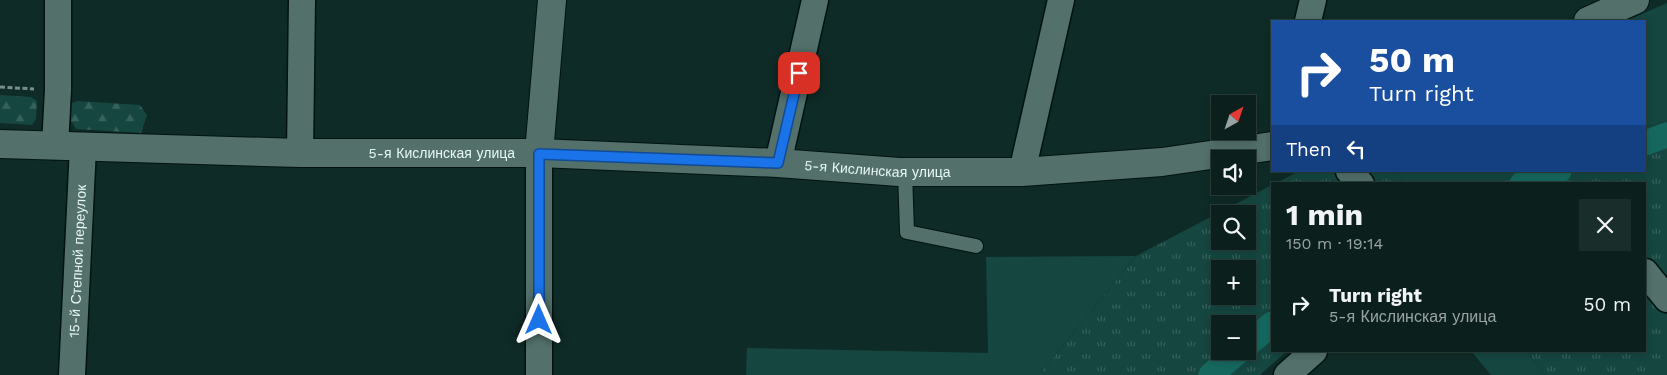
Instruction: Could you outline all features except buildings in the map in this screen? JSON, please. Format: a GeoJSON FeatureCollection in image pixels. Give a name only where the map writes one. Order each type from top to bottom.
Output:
{"type":"FeatureCollection","features":[{"type":"Feature","properties":{"kind":"street"},"geometry":{"type":"LineString","coordinates":[[55,146],[58,90],[58,0]]}},
{"type":"Feature","properties":{"kind":"street"},"geometry":{"type":"LineString","coordinates":[[300,153],[302,0]]}},
{"type":"Feature","properties":{"kind":"street"},"geometry":{"type":"LineString","coordinates":[[539,375],[539,154],[552,0]]}},
{"type":"Feature","properties":{"kind":"street"},"geometry":{"type":"LineString","coordinates":[[778,163],[815,0]]}},
{"type":"Feature","properties":{"kind":"street"},"geometry":{"type":"LineString","coordinates":[[1022,172],[1061,0]]}},
{"type":"Feature","properties":{"kind":"street"},"geometry":{"type":"LineString","coordinates":[[1308,20],[1313,0]]}},
{"type":"Feature","properties":{"kind":"street"},"geometry":{"type":"LineString","coordinates":[[1597,12],[1634,0]]}},
{"type":"Feature","properties":{"kind":"street","name":"5-я Кислинская улица"},"geometry":{"type":"LineString","coordinates":[[0,144],[300,153],[539,154],[778,163],[905,172],[1022,172],[1162,162],[1271,146]]}},
{"type":"Feature","properties":{"kind":"street","name":"15-й Степной переулок"},"geometry":{"type":"LineString","coordinates":[[72,375],[83,147]]}},
{"type":"Feature","properties":{"kind":"street"},"geometry":{"type":"LineString","coordinates":[[1350,172],[1359,182]]}},
{"type":"Feature","properties":{"kind":"street"},"geometry":{"type":"LineString","coordinates":[[1646,273],[1667,299]]}},
{"type":"Feature","properties":{"kind":"street"},"geometry":{"type":"LineString","coordinates":[[1287,375],[1313,352]]}},
{"type":"Feature","properties":{"kind":"lane"},"geometry":{"type":"LineString","coordinates":[[905,172],[908,232],[976,246]]}},
{"type":"Feature","properties":{"kind":"path"},"geometry":{"type":"LineString","coordinates":[[0,87],[58,90]]}},
{"type":"Feature","properties":{"kind":"green space"},"geometry":{"type":"Polygon","coordinates":[[[1667,3],[1667,120],[1646,128],[1646,20],[1628,20],[1667,3]]]}},
{"type":"Feature","properties":{"kind":"green space"},"geometry":{"type":"Polygon","coordinates":[[[0,95],[31,97],[37,101],[36,119],[32,125],[0,123],[0,95]]]}},
{"type":"Feature","properties":{"kind":"green space"},"geometry":{"type":"Polygon","coordinates":[[[77,101],[140,105],[147,115],[141,133],[76,129],[68,116],[72,103],[77,101]]]}},
{"type":"Feature","properties":{"kind":"green space"},"geometry":{"type":"Polygon","coordinates":[[[1667,120],[1667,375],[1545,375],[1527,352],[1646,352],[1646,182],[1500,182],[1526,172],[1646,172],[1646,128],[1667,120]]]}},
{"type":"Feature","properties":{"kind":"green space"},"geometry":{"type":"Polygon","coordinates":[[[1297,172],[1398,172],[1403,182],[1279,182],[1297,172]]]}},
{"type":"Feature","properties":{"kind":"green space"},"geometry":{"type":"Polygon","coordinates":[[[1398,172],[1526,172],[1500,182],[1403,182],[1398,172]]]}},
{"type":"Feature","properties":{"kind":"green space"},"geometry":{"type":"Polygon","coordinates":[[[1271,186],[1271,352],[1286,352],[1260,375],[1039,375],[1136,256],[1211,217],[1211,250],[1256,250],[1256,205],[1234,205],[1271,186]]]}},
{"type":"Feature","properties":{"kind":"green space"},"geometry":{"type":"Polygon","coordinates":[[[1136,256],[1039,375],[746,375],[747,348],[988,353],[986,257],[1136,256]]]}},
{"type":"Feature","properties":{"kind":"green space"},"geometry":{"type":"Polygon","coordinates":[[[1472,352],[1527,352],[1545,375],[1491,375],[1472,352]]]}},
{"type":"Feature","properties":{"kind":"waterway"},"geometry":{"type":"LineString","coordinates":[[1646,143],[1667,135]]}},
{"type":"Feature","properties":{"kind":"waterway"},"geometry":{"type":"LineString","coordinates":[[1528,182],[1556,172]]}},
{"type":"Feature","properties":{"kind":"waterway"},"geometry":{"type":"LineString","coordinates":[[1256,337],[1271,325]]}},
{"type":"Feature","properties":{"kind":"waterway"},"geometry":{"type":"LineString","coordinates":[[1211,375],[1228,360]]}},
{"type":"Feature","properties":{"kind":"route"},"geometry":{"type":"LineString","coordinates":[[539,320],[539,154],[778,163],[799,73]]}}]}
